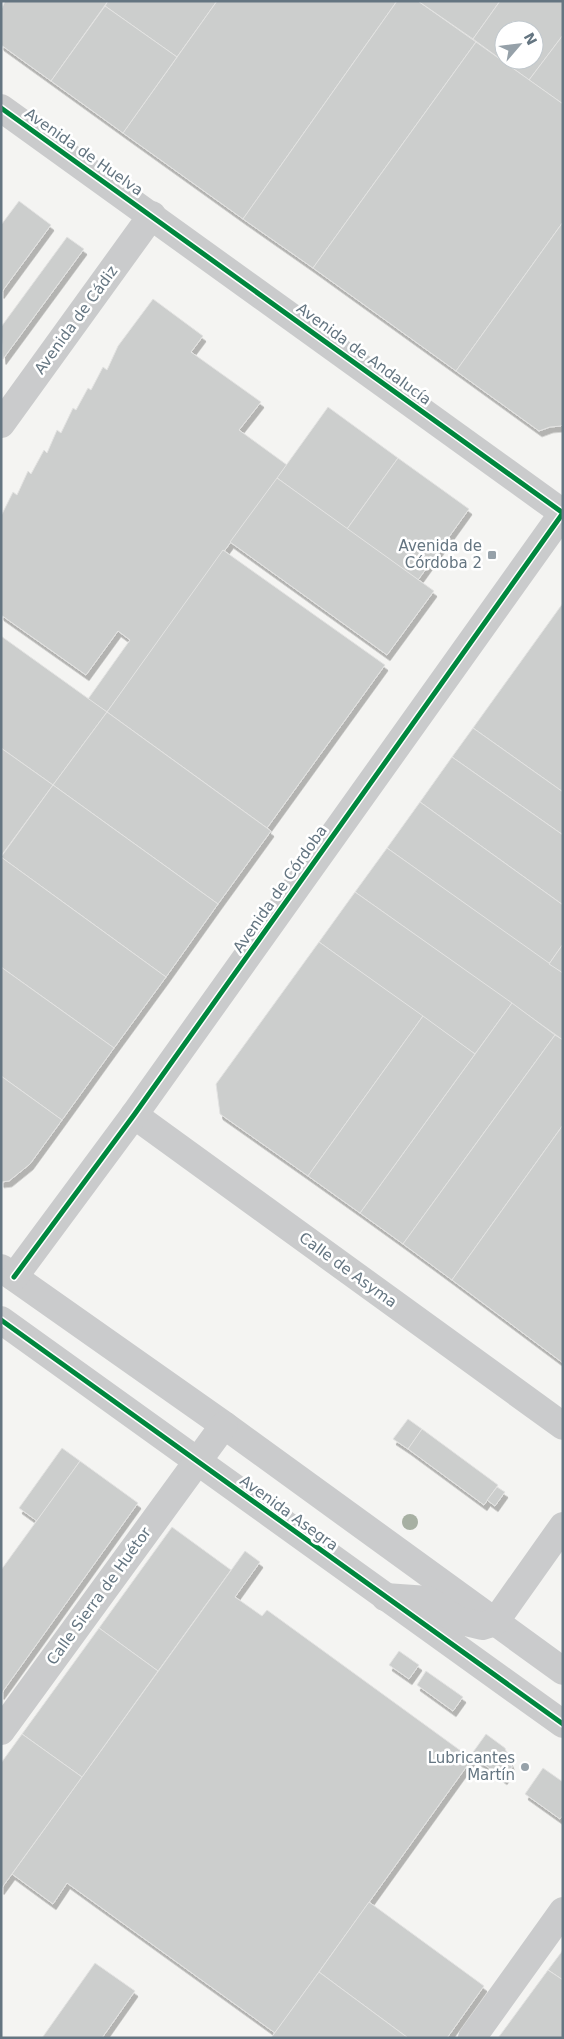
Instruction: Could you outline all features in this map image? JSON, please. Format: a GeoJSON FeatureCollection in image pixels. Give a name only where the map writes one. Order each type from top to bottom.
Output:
{"type":"FeatureCollection","features":[{"type":"Feature","properties":{"kind":"street","name":"Avenida de Huelva"},"geometry":{"type":"LineString","coordinates":[[1,108],[152,216]]}},
{"type":"Feature","properties":{"kind":"street","name":"Avenida de Cádiz"},"geometry":{"type":"LineString","coordinates":[[1,424],[152,216]]}},
{"type":"Feature","properties":{"kind":"street","name":"Avenida de Andalucía"},"geometry":{"type":"LineString","coordinates":[[152,216],[563,513]]}},
{"type":"Feature","properties":{"kind":"street","name":"Avenida de Córdoba"},"geometry":{"type":"LineString","coordinates":[[7,1272],[134,1115],[563,513]]}},
{"type":"Feature","properties":{"kind":"street","name":"Calle de Asyma"},"geometry":{"type":"LineString","coordinates":[[134,1115],[563,1426]]}},
{"type":"Feature","properties":{"kind":"street"},"geometry":{"type":"LineString","coordinates":[[7,1272],[11,1327]]}},
{"type":"Feature","properties":{"kind":"street"},"geometry":{"type":"LineString","coordinates":[[7,1272],[224,1425],[563,1671]]}},
{"type":"Feature","properties":{"kind":"street","name":"Avenida Asegra"},"geometry":{"type":"LineString","coordinates":[[11,1327],[563,1724]]}},
{"type":"Feature","properties":{"kind":"street"},"geometry":{"type":"LineString","coordinates":[[198,1462],[224,1425]]}},
{"type":"Feature","properties":{"kind":"street","name":"Calle Sierra de Huétor"},"geometry":{"type":"LineString","coordinates":[[1,1730],[198,1462]]}},
{"type":"Feature","properties":{"kind":"street"},"geometry":{"type":"LineString","coordinates":[[384,1596],[428,1600],[457,1620],[482,1626],[495,1622],[563,1526]]}},
{"type":"Feature","properties":{"kind":"street"},"geometry":{"type":"LineString","coordinates":[[472,2038],[563,1911]]}},
{"type":"Feature","properties":{"kind":"building"},"geometry":{"type":"Polygon","coordinates":[[[5,1],[108,1],[51,81],[1,45],[1,10],[5,1]]]}},
{"type":"Feature","properties":{"kind":"building"},"geometry":{"type":"Polygon","coordinates":[[[108,1],[217,1],[177,57],[105,6],[108,1]]]}},
{"type":"Feature","properties":{"kind":"building"},"geometry":{"type":"Polygon","coordinates":[[[217,1],[397,1],[243,219],[123,133],[217,1]]]}},
{"type":"Feature","properties":{"kind":"building"},"geometry":{"type":"Polygon","coordinates":[[[397,1],[418,1],[476,42],[313,268],[243,219],[397,1]]]}},
{"type":"Feature","properties":{"kind":"building"},"geometry":{"type":"Polygon","coordinates":[[[418,1],[500,1],[473,39],[418,1]]]}},
{"type":"Feature","properties":{"kind":"building"},"geometry":{"type":"Polygon","coordinates":[[[500,1],[563,1],[563,35],[544,60],[544,20],[494,20],[494,54],[473,39],[500,1]]]}},
{"type":"Feature","properties":{"kind":"building"},"geometry":{"type":"Polygon","coordinates":[[[105,6],[177,57],[123,133],[51,81],[105,6]]]}},
{"type":"Feature","properties":{"kind":"building"},"geometry":{"type":"Polygon","coordinates":[[[563,35],[563,104],[529,80],[537,70],[544,70],[544,60],[563,35]]]}},
{"type":"Feature","properties":{"kind":"building"},"geometry":{"type":"Polygon","coordinates":[[[476,42],[494,55],[494,70],[515,70],[563,104],[563,222],[456,371],[313,268],[476,42]]]}},
{"type":"Feature","properties":{"kind":"building"},"geometry":{"type":"Polygon","coordinates":[[[515,70],[537,70],[529,80],[515,70]]]}},
{"type":"Feature","properties":{"kind":"building"},"geometry":{"type":"Polygon","coordinates":[[[19,201],[51,225],[1,293],[1,225],[19,201]]]}},
{"type":"Feature","properties":{"kind":"building"},"geometry":{"type":"Polygon","coordinates":[[[563,222],[563,424],[539,431],[456,371],[563,222]]]}},
{"type":"Feature","properties":{"kind":"building"},"geometry":{"type":"Polygon","coordinates":[[[67,237],[84,249],[3,359],[1,327],[67,237]]]}},
{"type":"Feature","properties":{"kind":"building"},"geometry":{"type":"Polygon","coordinates":[[[153,299],[203,336],[191,352],[261,402],[239,430],[287,465],[107,712],[88,699],[130,640],[118,631],[86,675],[1,615],[1,516],[13,492],[17,495],[28,471],[31,474],[44,450],[47,453],[57,430],[61,433],[73,408],[76,410],[88,388],[91,390],[103,367],[107,370],[118,346],[153,299]]]}},
{"type":"Feature","properties":{"kind":"building"},"geometry":{"type":"Polygon","coordinates":[[[328,407],[398,458],[347,529],[277,478],[328,407]]]}},
{"type":"Feature","properties":{"kind":"building"},"geometry":{"type":"Polygon","coordinates":[[[398,458],[469,509],[418,580],[347,529],[398,458]]]}},
{"type":"Feature","properties":{"kind":"building"},"geometry":{"type":"Polygon","coordinates":[[[277,478],[434,591],[387,655],[230,542],[277,478]]]}},
{"type":"Feature","properties":{"kind":"building"},"geometry":{"type":"Polygon","coordinates":[[[223,550],[385,665],[267,828],[107,712],[223,550]]]}},
{"type":"Feature","properties":{"kind":"building"},"geometry":{"type":"Polygon","coordinates":[[[563,603],[563,792],[473,728],[563,603]]]}},
{"type":"Feature","properties":{"kind":"building"},"geometry":{"type":"Polygon","coordinates":[[[1,636],[107,712],[53,785],[1,748],[1,636]]]}},
{"type":"Feature","properties":{"kind":"building"},"geometry":{"type":"Polygon","coordinates":[[[107,712],[271,831],[218,904],[53,785],[107,712]]]}},
{"type":"Feature","properties":{"kind":"building"},"geometry":{"type":"Polygon","coordinates":[[[473,728],[563,792],[563,835],[452,757],[473,728]]]}},
{"type":"Feature","properties":{"kind":"building"},"geometry":{"type":"Polygon","coordinates":[[[1,748],[53,785],[1,856],[1,748]]]}},
{"type":"Feature","properties":{"kind":"building"},"geometry":{"type":"Polygon","coordinates":[[[452,757],[563,835],[563,905],[420,802],[452,757]]]}},
{"type":"Feature","properties":{"kind":"building"},"geometry":{"type":"Polygon","coordinates":[[[53,785],[218,904],[166,977],[1,857],[53,785]]]}},
{"type":"Feature","properties":{"kind":"building"},"geometry":{"type":"Polygon","coordinates":[[[420,802],[563,905],[563,944],[549,964],[387,848],[420,802]]]}},
{"type":"Feature","properties":{"kind":"building"},"geometry":{"type":"Polygon","coordinates":[[[387,848],[563,973],[563,1040],[355,892],[387,848]]]}},
{"type":"Feature","properties":{"kind":"building"},"geometry":{"type":"Polygon","coordinates":[[[1,857],[166,977],[114,1048],[1,967],[1,857]]]}},
{"type":"Feature","properties":{"kind":"building"},"geometry":{"type":"Polygon","coordinates":[[[355,892],[512,1003],[475,1054],[319,942],[355,892]]]}},
{"type":"Feature","properties":{"kind":"building"},"geometry":{"type":"Polygon","coordinates":[[[319,942],[423,1016],[308,1176],[220,1114],[216,1084],[319,942]]]}},
{"type":"Feature","properties":{"kind":"building"},"geometry":{"type":"Polygon","coordinates":[[[563,944],[563,973],[549,964],[563,944]]]}},
{"type":"Feature","properties":{"kind":"building"},"geometry":{"type":"Polygon","coordinates":[[[1,967],[114,1048],[62,1120],[1,1076],[1,967]]]}},
{"type":"Feature","properties":{"kind":"building"},"geometry":{"type":"Polygon","coordinates":[[[512,1003],[555,1035],[403,1244],[360,1213],[512,1003]]]}},
{"type":"Feature","properties":{"kind":"building"},"geometry":{"type":"Polygon","coordinates":[[[423,1016],[475,1054],[360,1213],[308,1176],[423,1016]]]}},
{"type":"Feature","properties":{"kind":"building"},"geometry":{"type":"Polygon","coordinates":[[[555,1035],[563,1040],[563,1125],[452,1280],[403,1244],[555,1035]]]}},
{"type":"Feature","properties":{"kind":"building"},"geometry":{"type":"Polygon","coordinates":[[[1,1076],[62,1120],[30,1164],[9,1181],[1,1182],[1,1076]]]}},
{"type":"Feature","properties":{"kind":"building"},"geometry":{"type":"Polygon","coordinates":[[[563,1125],[563,1363],[452,1280],[563,1125]]]}},
{"type":"Feature","properties":{"kind":"building"},"geometry":{"type":"Polygon","coordinates":[[[408,1419],[422,1429],[408,1449],[393,1439],[408,1419]]]}},
{"type":"Feature","properties":{"kind":"building"},"geometry":{"type":"Polygon","coordinates":[[[422,1429],[498,1485],[484,1505],[408,1449],[422,1429]]]}},
{"type":"Feature","properties":{"kind":"building"},"geometry":{"type":"Polygon","coordinates":[[[62,1448],[80,1461],[37,1521],[19,1508],[62,1448]]]}},
{"type":"Feature","properties":{"kind":"building"},"geometry":{"type":"Polygon","coordinates":[[[80,1461],[138,1503],[1,1694],[1,1570],[80,1461]]]}},
{"type":"Feature","properties":{"kind":"building"},"geometry":{"type":"Polygon","coordinates":[[[497,1487],[505,1492],[495,1506],[487,1500],[497,1487]]]}},
{"type":"Feature","properties":{"kind":"building"},"geometry":{"type":"Polygon","coordinates":[[[172,1527],[231,1570],[158,1671],[99,1628],[172,1527]]]}},
{"type":"Feature","properties":{"kind":"building"},"geometry":{"type":"Polygon","coordinates":[[[245,1551],[260,1562],[235,1597],[262,1616],[267,1610],[472,1759],[275,2033],[67,1883],[53,1904],[12,1874],[245,1551]]]}},
{"type":"Feature","properties":{"kind":"building"},"geometry":{"type":"Polygon","coordinates":[[[99,1628],[158,1671],[82,1777],[22,1734],[99,1628]]]}},
{"type":"Feature","properties":{"kind":"building"},"geometry":{"type":"Polygon","coordinates":[[[399,1651],[419,1665],[409,1679],[389,1665],[399,1651]]]}},
{"type":"Feature","properties":{"kind":"building"},"geometry":{"type":"Polygon","coordinates":[[[426,1671],[463,1697],[453,1711],[417,1685],[426,1671]]]}},
{"type":"Feature","properties":{"kind":"building"},"geometry":{"type":"Polygon","coordinates":[[[22,1734],[82,1777],[1,1889],[1,1763],[22,1734]]]}},
{"type":"Feature","properties":{"kind":"building"},"geometry":{"type":"Polygon","coordinates":[[[486,1734],[505,1748],[512,1767],[504,1779],[471,1755],[486,1734]]]}},
{"type":"Feature","properties":{"kind":"building"},"geometry":{"type":"Polygon","coordinates":[[[543,1768],[563,1782],[563,1815],[560,1819],[525,1794],[543,1768]]]}},
{"type":"Feature","properties":{"kind":"building"},"geometry":{"type":"Polygon","coordinates":[[[369,1902],[484,1986],[447,2038],[408,2038],[319,1972],[369,1902]]]}},
{"type":"Feature","properties":{"kind":"building"},"geometry":{"type":"Polygon","coordinates":[[[563,1950],[563,1980],[548,1970],[563,1950]]]}},
{"type":"Feature","properties":{"kind":"building"},"geometry":{"type":"Polygon","coordinates":[[[95,1963],[135,1991],[102,2038],[42,2038],[95,1963]]]}},
{"type":"Feature","properties":{"kind":"building"},"geometry":{"type":"Polygon","coordinates":[[[548,1970],[563,1980],[563,2038],[498,2038],[548,1970]]]}},
{"type":"Feature","properties":{"kind":"building"},"geometry":{"type":"Polygon","coordinates":[[[319,1972],[408,2038],[271,2038],[319,1972]]]}},
{"type":"Feature","properties":{"kind":"cycle path"},"geometry":{"type":"LineString","coordinates":[[1,108],[563,513]]}},
{"type":"Feature","properties":{"kind":"cycle path"},"geometry":{"type":"LineString","coordinates":[[14,1277],[134,1115],[563,513]]}},
{"type":"Feature","properties":{"kind":"cycle path"},"geometry":{"type":"LineString","coordinates":[[1,1320],[563,1724]]}},
{"type":"Feature","properties":{"kind":"place","name":"Avenida de Córdoba 2"},"geometry":{"type":"Point","coordinates":[492,555]}},
{"type":"Feature","properties":{"kind":"place","name":"Lubricantes Martín"},"geometry":{"type":"Point","coordinates":[525,1767]}}]}
